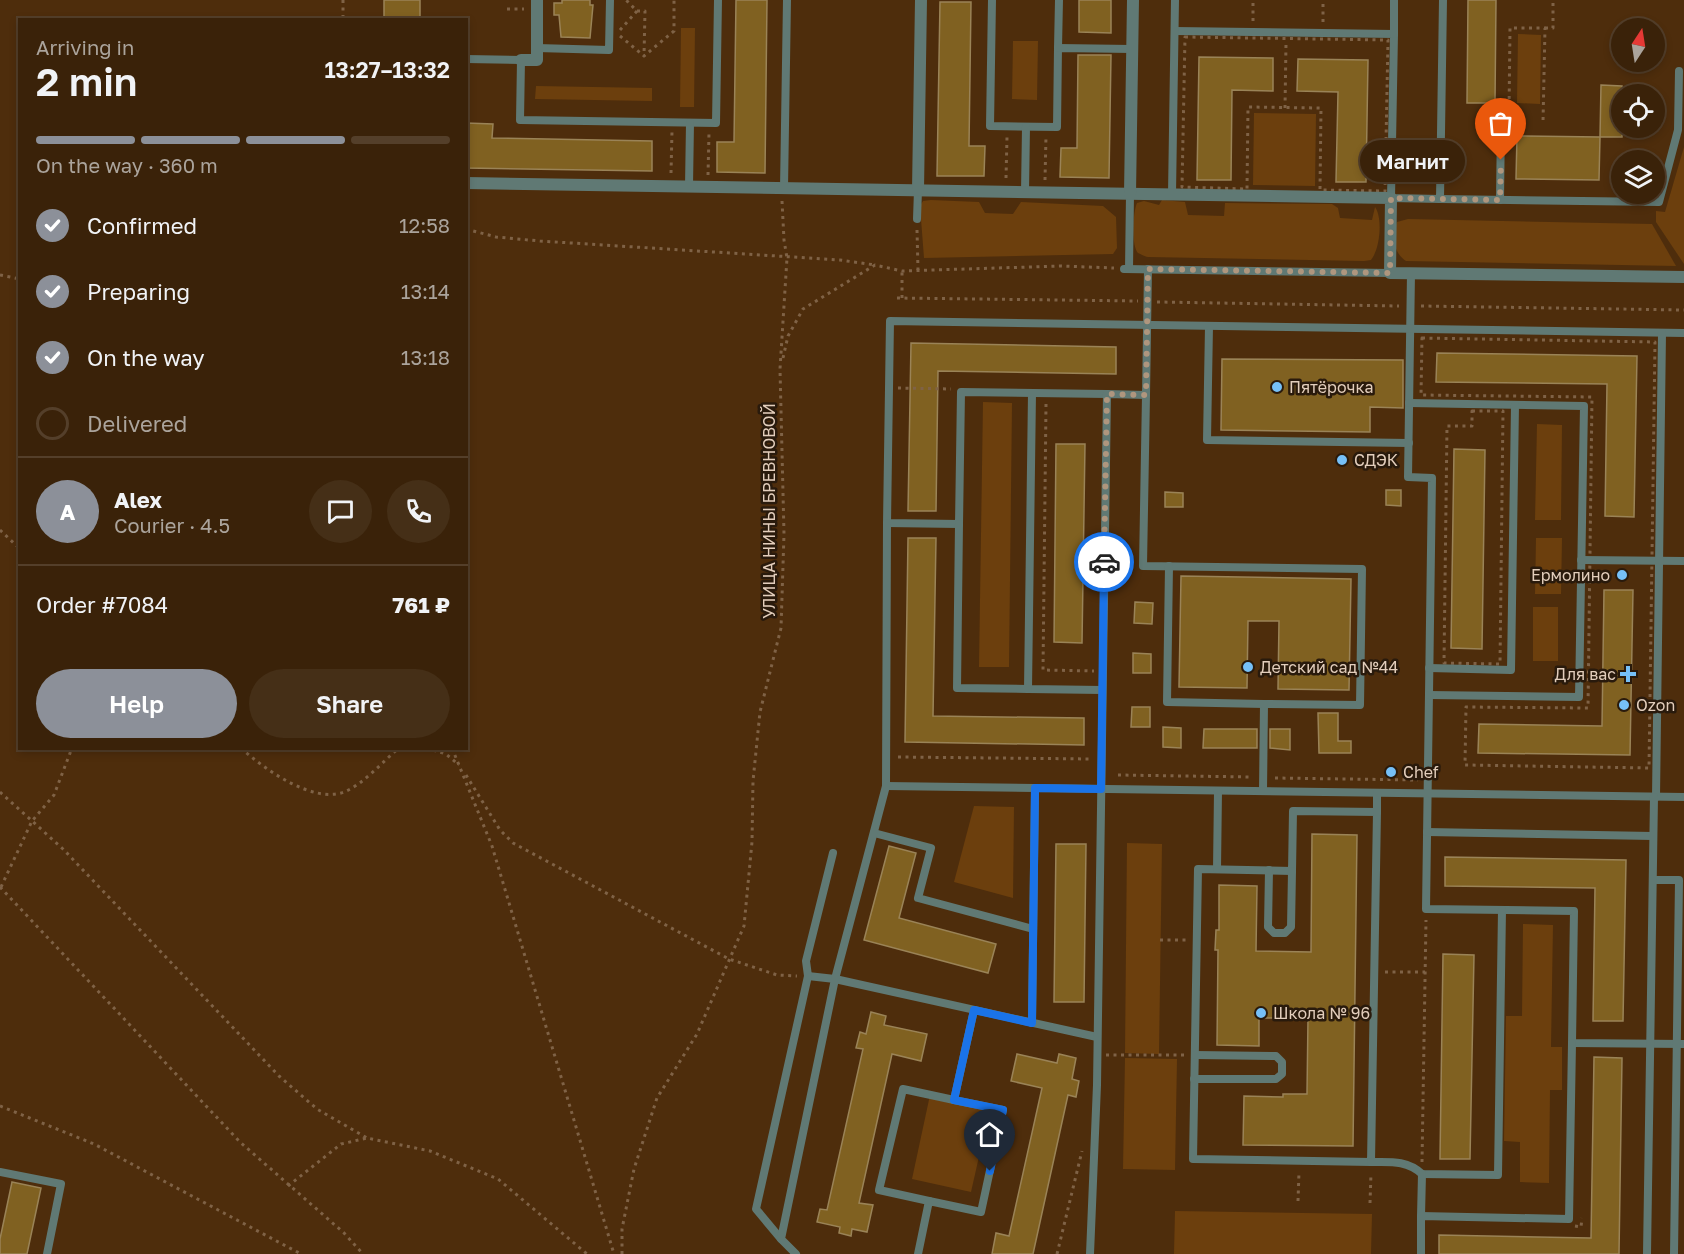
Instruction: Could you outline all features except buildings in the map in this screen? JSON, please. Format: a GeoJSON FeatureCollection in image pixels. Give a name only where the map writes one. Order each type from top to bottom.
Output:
{"type":"FeatureCollection","features":[{"type":"Feature","properties":{"kind":"street"},"geometry":{"type":"LineString","coordinates":[[521,60],[537,60],[537,0]]}},
{"type":"Feature","properties":{"kind":"street"},"geometry":{"type":"LineString","coordinates":[[918,190],[921,0]]}},
{"type":"Feature","properties":{"kind":"street"},"geometry":{"type":"LineString","coordinates":[[1130,194],[1133,0]]}},
{"type":"Feature","properties":{"kind":"street"},"geometry":{"type":"LineString","coordinates":[[468,183],[1391,198],[1390,273],[1684,278]]}},
{"type":"Feature","properties":{"kind":"lane"},"geometry":{"type":"LineString","coordinates":[[537,48],[609,50],[610,0]]}},
{"type":"Feature","properties":{"kind":"lane"},"geometry":{"type":"LineString","coordinates":[[468,59],[521,60],[520,120],[716,123],[718,0]]}},
{"type":"Feature","properties":{"kind":"lane"},"geometry":{"type":"LineString","coordinates":[[784,188],[787,0]]}},
{"type":"Feature","properties":{"kind":"lane"},"geometry":{"type":"LineString","coordinates":[[992,0],[990,126],[1057,127],[1059,0]]}},
{"type":"Feature","properties":{"kind":"lane"},"geometry":{"type":"LineString","coordinates":[[1172,194],[1175,0]]}},
{"type":"Feature","properties":{"kind":"lane"},"geometry":{"type":"LineString","coordinates":[[1395,0],[1391,198],[1659,202],[1678,130],[1679,71]]}},
{"type":"Feature","properties":{"kind":"lane"},"geometry":{"type":"LineString","coordinates":[[1440,199],[1443,0]]}},
{"type":"Feature","properties":{"kind":"lane"},"geometry":{"type":"LineString","coordinates":[[1175,31],[1394,34]]}},
{"type":"Feature","properties":{"kind":"lane"},"geometry":{"type":"LineString","coordinates":[[1058,48],[1132,49]]}},
{"type":"Feature","properties":{"kind":"lane"},"geometry":{"type":"LineString","coordinates":[[1500,200],[1505,122]]}},
{"type":"Feature","properties":{"kind":"lane"},"geometry":{"type":"LineString","coordinates":[[689,186],[690,123]]}},
{"type":"Feature","properties":{"kind":"lane"},"geometry":{"type":"LineString","coordinates":[[1025,192],[1026,126]]}},
{"type":"Feature","properties":{"kind":"lane"},"geometry":{"type":"LineString","coordinates":[[917,219],[918,190]]}},
{"type":"Feature","properties":{"kind":"lane"},"geometry":{"type":"LineString","coordinates":[[1130,194],[1127,269],[1390,273]]}},
{"type":"Feature","properties":{"kind":"lane"},"geometry":{"type":"LineString","coordinates":[[1148,269],[1143,566],[1169,566],[1362,569],[1360,705],[1167,702],[1169,566]]}},
{"type":"Feature","properties":{"kind":"lane"},"geometry":{"type":"LineString","coordinates":[[1411,273],[1408,477],[1432,478],[1426,909],[1574,911],[1569,1219],[1421,1216]]}},
{"type":"Feature","properties":{"kind":"lane"},"geometry":{"type":"LineString","coordinates":[[781,1239],[835,979],[886,786],[884,756],[890,321],[1684,333]]}},
{"type":"Feature","properties":{"kind":"lane"},"geometry":{"type":"LineString","coordinates":[[1209,326],[1207,440],[1409,443]]}},
{"type":"Feature","properties":{"kind":"lane"},"geometry":{"type":"LineString","coordinates":[[1647,1254],[1662,333]]}},
{"type":"Feature","properties":{"kind":"lane"},"geometry":{"type":"LineString","coordinates":[[1102,690],[957,688],[961,392],[1146,395]]}},
{"type":"Feature","properties":{"kind":"lane"},"geometry":{"type":"LineString","coordinates":[[1028,689],[1032,393]]}},
{"type":"Feature","properties":{"kind":"lane"},"geometry":{"type":"LineString","coordinates":[[1090,1254],[1097,1055],[1101,789],[1098,760],[1102,690],[1107,394]]}},
{"type":"Feature","properties":{"kind":"lane"},"geometry":{"type":"LineString","coordinates":[[1409,403],[1584,406],[1579,697],[1429,695]]}},
{"type":"Feature","properties":{"kind":"lane"},"geometry":{"type":"LineString","coordinates":[[1429,669],[1511,670],[1515,405]]}},
{"type":"Feature","properties":{"kind":"lane"},"geometry":{"type":"LineString","coordinates":[[887,523],[959,524]]}},
{"type":"Feature","properties":{"kind":"lane"},"geometry":{"type":"LineString","coordinates":[[1581,560],[1684,561]]}},
{"type":"Feature","properties":{"kind":"lane"},"geometry":{"type":"LineString","coordinates":[[1263,791],[1264,704]]}},
{"type":"Feature","properties":{"kind":"lane"},"geometry":{"type":"LineString","coordinates":[[886,786],[1684,797]]}},
{"type":"Feature","properties":{"kind":"lane"},"geometry":{"type":"LineString","coordinates":[[1032,1023],[1035,788]]}},
{"type":"Feature","properties":{"kind":"lane"},"geometry":{"type":"LineString","coordinates":[[1217,869],[1218,790]]}},
{"type":"Feature","properties":{"kind":"lane"},"geometry":{"type":"LineString","coordinates":[[1371,1162],[1377,793]]}},
{"type":"Feature","properties":{"kind":"lane"},"geometry":{"type":"LineString","coordinates":[[1269,870],[1268,927],[1274,933],[1285,933],[1291,927],[1293,811],[1377,812]]}},
{"type":"Feature","properties":{"kind":"lane"},"geometry":{"type":"LineString","coordinates":[[1427,832],[1653,836]]}},
{"type":"Feature","properties":{"kind":"lane"},"geometry":{"type":"LineString","coordinates":[[874,833],[931,848],[918,898],[1033,929]]}},
{"type":"Feature","properties":{"kind":"lane"},"geometry":{"type":"LineString","coordinates":[[796,1254],[756,1209],[808,976],[806,961],[833,853]]}},
{"type":"Feature","properties":{"kind":"lane"},"geometry":{"type":"LineString","coordinates":[[1292,871],[1198,869],[1193,1159],[1404,1162],[1414,1166],[1422,1174],[1498,1175],[1502,910]]}},
{"type":"Feature","properties":{"kind":"lane"},"geometry":{"type":"LineString","coordinates":[[1653,880],[1679,880],[1681,1044],[1674,1254]]}},
{"type":"Feature","properties":{"kind":"lane"},"geometry":{"type":"LineString","coordinates":[[808,976],[835,979],[1097,1037]]}},
{"type":"Feature","properties":{"kind":"lane"},"geometry":{"type":"LineString","coordinates":[[954,1100],[974,1010]]}},
{"type":"Feature","properties":{"kind":"lane"},"geometry":{"type":"LineString","coordinates":[[1572,1043],[1681,1044]]}},
{"type":"Feature","properties":{"kind":"lane"},"geometry":{"type":"LineString","coordinates":[[1194,1055],[1276,1056],[1282,1062],[1282,1074],[1276,1079],[1194,1078]]}},
{"type":"Feature","properties":{"kind":"lane"},"geometry":{"type":"LineString","coordinates":[[903,1089],[954,1100],[1003,1110],[981,1212],[879,1190],[903,1089]]}},
{"type":"Feature","properties":{"kind":"lane"},"geometry":{"type":"LineString","coordinates":[[0,1172],[61,1184],[47,1254]]}},
{"type":"Feature","properties":{"kind":"lane"},"geometry":{"type":"LineString","coordinates":[[1421,1254],[1422,1174]]}},
{"type":"Feature","properties":{"kind":"lane"},"geometry":{"type":"LineString","coordinates":[[918,1254],[929,1201]]}},
{"type":"Feature","properties":{"kind":"path"},"geometry":{"type":"LineString","coordinates":[[343,0],[344,18]]}},
{"type":"Feature","properties":{"kind":"path"},"geometry":{"type":"LineString","coordinates":[[626,0],[637,11],[645,11],[644,56]]}},
{"type":"Feature","properties":{"kind":"path"},"geometry":{"type":"LineString","coordinates":[[644,56],[674,31],[674,0]]}},
{"type":"Feature","properties":{"kind":"path"},"geometry":{"type":"LineString","coordinates":[[1252,32],[1253,0]]}},
{"type":"Feature","properties":{"kind":"path"},"geometry":{"type":"LineString","coordinates":[[1322,33],[1323,0]]}},
{"type":"Feature","properties":{"kind":"path"},"geometry":{"type":"LineString","coordinates":[[1505,122],[1510,28],[1552,28],[1553,0]]}},
{"type":"Feature","properties":{"kind":"path"},"geometry":{"type":"LineString","coordinates":[[637,11],[616,33],[644,56]]}},
{"type":"Feature","properties":{"kind":"path"},"geometry":{"type":"LineString","coordinates":[[1543,122],[1545,28]]}},
{"type":"Feature","properties":{"kind":"path"},"geometry":{"type":"LineString","coordinates":[[1185,37],[1388,40],[1385,191],[1320,190],[1321,108],[1285,108],[1248,107],[1247,189],[1182,188],[1185,37]]}},
{"type":"Feature","properties":{"kind":"path"},"geometry":{"type":"LineString","coordinates":[[1285,108],[1286,39]]}},
{"type":"Feature","properties":{"kind":"path"},"geometry":{"type":"LineString","coordinates":[[671,180],[672,129]]}},
{"type":"Feature","properties":{"kind":"path"},"geometry":{"type":"LineString","coordinates":[[708,180],[709,130],[716,130]]}},
{"type":"Feature","properties":{"kind":"path"},"geometry":{"type":"LineString","coordinates":[[1006,185],[1007,132]]}},
{"type":"Feature","properties":{"kind":"path"},"geometry":{"type":"LineString","coordinates":[[1045,186],[1046,133],[1054,133]]}},
{"type":"Feature","properties":{"kind":"path","name":"УЛИЦА НИНЫ БРЕВНОВОЙ"},"geometry":{"type":"LineString","coordinates":[[622,1254],[622,1229],[634,1169],[657,1098],[697,1034],[744,926],[752,842],[753,781],[760,712],[781,628],[784,534],[780,369],[788,258],[782,209],[784,188]]}},
{"type":"Feature","properties":{"kind":"path"},"geometry":{"type":"LineString","coordinates":[[917,219],[918,270]]}},
{"type":"Feature","properties":{"kind":"path"},"geometry":{"type":"LineString","coordinates":[[468,230],[496,237],[612,247],[700,250],[840,260],[902,271],[1061,266],[1127,269]]}},
{"type":"Feature","properties":{"kind":"path"},"geometry":{"type":"LineString","coordinates":[[780,369],[788,336],[803,309],[875,265]]}},
{"type":"Feature","properties":{"kind":"path"},"geometry":{"type":"LineString","coordinates":[[902,271],[899,298],[1684,310]]}},
{"type":"Feature","properties":{"kind":"path"},"geometry":{"type":"LineString","coordinates":[[0,275],[18,279]]}},
{"type":"Feature","properties":{"kind":"path"},"geometry":{"type":"LineString","coordinates":[[896,388],[953,389],[953,383]]}},
{"type":"Feature","properties":{"kind":"path"},"geometry":{"type":"LineString","coordinates":[[1047,393],[1042,670],[1095,671],[1095,659]]}},
{"type":"Feature","properties":{"kind":"path"},"geometry":{"type":"LineString","coordinates":[[1444,663],[1447,426],[1472,426],[1472,411],[1503,411],[1500,663]]}},
{"type":"Feature","properties":{"kind":"path"},"geometry":{"type":"LineString","coordinates":[[0,530],[18,547]]}},
{"type":"Feature","properties":{"kind":"path"},"geometry":{"type":"LineString","coordinates":[[884,756],[1098,760],[1095,748]]}},
{"type":"Feature","properties":{"kind":"path"},"geometry":{"type":"LineString","coordinates":[[71,750],[54,795],[32,821],[0,888],[240,1142],[344,1233],[363,1254]]}},
{"type":"Feature","properties":{"kind":"path"},"geometry":{"type":"LineString","coordinates":[[244,750],[307,792],[325,795],[343,793],[357,785],[397,750]]}},
{"type":"Feature","properties":{"kind":"path"},"geometry":{"type":"LineString","coordinates":[[433,750],[446,754],[461,767],[500,830],[513,843],[729,959],[777,975],[808,976]]}},
{"type":"Feature","properties":{"kind":"path"},"geometry":{"type":"LineString","coordinates":[[453,750],[495,858],[614,1254]]}},
{"type":"Feature","properties":{"kind":"path"},"geometry":{"type":"LineString","coordinates":[[1465,765],[1649,768]]}},
{"type":"Feature","properties":{"kind":"path"},"geometry":{"type":"LineString","coordinates":[[0,792],[63,849],[279,1076],[317,1109],[367,1138],[430,1151],[498,1179],[586,1254]]}},
{"type":"Feature","properties":{"kind":"path"},"geometry":{"type":"LineString","coordinates":[[1422,1174],[1426,909]]}},
{"type":"Feature","properties":{"kind":"path"},"geometry":{"type":"LineString","coordinates":[[1160,940],[1196,940]]}},
{"type":"Feature","properties":{"kind":"path"},"geometry":{"type":"LineString","coordinates":[[1374,971],[1425,972]]}},
{"type":"Feature","properties":{"kind":"path"},"geometry":{"type":"LineString","coordinates":[[1097,1055],[1194,1055]]}},
{"type":"Feature","properties":{"kind":"path"},"geometry":{"type":"LineString","coordinates":[[0,1107],[94,1144],[302,1254]]}},
{"type":"Feature","properties":{"kind":"path"},"geometry":{"type":"LineString","coordinates":[[288,1186],[341,1144],[367,1138]]}},
{"type":"Feature","properties":{"kind":"path"},"geometry":{"type":"LineString","coordinates":[[1057,1254],[1084,1142]]}},
{"type":"Feature","properties":{"kind":"path"},"geometry":{"type":"LineString","coordinates":[[1298,1201],[1299,1161]]}},
{"type":"Feature","properties":{"kind":"path"},"geometry":{"type":"LineString","coordinates":[[1370,1203],[1371,1162]]}},
{"type":"Feature","properties":{"kind":"path"},"geometry":{"type":"LineString","coordinates":[[1422,1164],[1433,1164]]}},
{"type":"Feature","properties":{"kind":"shaded area"},"geometry":{"type":"Polygon","coordinates":[[[681,28],[695,28],[694,107],[680,107],[681,28]]]}},
{"type":"Feature","properties":{"kind":"shaded area"},"geometry":{"type":"Polygon","coordinates":[[[1518,34],[1541,35],[1540,104],[1517,103],[1518,34]]]}},
{"type":"Feature","properties":{"kind":"shaded area"},"geometry":{"type":"Polygon","coordinates":[[[1013,41],[1038,41],[1037,100],[1012,99],[1013,41]]]}},
{"type":"Feature","properties":{"kind":"shaded area"},"geometry":{"type":"Polygon","coordinates":[[[536,86],[652,88],[652,101],[535,99],[536,86]]]}},
{"type":"Feature","properties":{"kind":"shaded area"},"geometry":{"type":"Polygon","coordinates":[[[1254,113],[1316,114],[1315,186],[1253,185],[1254,113]]]}},
{"type":"Feature","properties":{"kind":"shaded area"},"geometry":{"type":"Polygon","coordinates":[[[1684,147],[1684,264],[1656,222],[1656,211],[1665,212],[1684,147]]]}},
{"type":"Feature","properties":{"kind":"shaded area"},"geometry":{"type":"Polygon","coordinates":[[[1162,200],[1185,202],[1188,215],[1224,216],[1225,203],[1332,204],[1338,208],[1340,218],[1372,220],[1375,207],[1380,226],[1377,249],[1371,260],[1364,261],[1147,257],[1138,253],[1134,243],[1133,228],[1137,203],[1144,201],[1159,205],[1162,200]]]}},
{"type":"Feature","properties":{"kind":"shaded area"},"geometry":{"type":"Polygon","coordinates":[[[923,201],[979,202],[985,213],[1013,214],[1021,202],[1103,206],[1116,217],[1117,248],[1113,254],[924,258],[920,206],[923,201]]]}},
{"type":"Feature","properties":{"kind":"shaded area"},"geometry":{"type":"Polygon","coordinates":[[[1408,219],[1652,224],[1676,266],[1406,261],[1396,249],[1394,233],[1397,222],[1408,219]]]}},
{"type":"Feature","properties":{"kind":"shaded area"},"geometry":{"type":"Polygon","coordinates":[[[983,402],[1012,403],[1009,667],[979,667],[983,402]]]}},
{"type":"Feature","properties":{"kind":"shaded area"},"geometry":{"type":"Polygon","coordinates":[[[1537,424],[1562,425],[1561,520],[1535,520],[1537,424]]]}},
{"type":"Feature","properties":{"kind":"shaded area"},"geometry":{"type":"Polygon","coordinates":[[[1536,538],[1562,538],[1561,594],[1535,594],[1536,538]]]}},
{"type":"Feature","properties":{"kind":"shaded area"},"geometry":{"type":"Polygon","coordinates":[[[1533,607],[1558,607],[1558,661],[1533,661],[1533,607]]]}},
{"type":"Feature","properties":{"kind":"shaded area"},"geometry":{"type":"Polygon","coordinates":[[[974,806],[1014,807],[1013,898],[954,882],[974,806]]]}},
{"type":"Feature","properties":{"kind":"shaded area"},"geometry":{"type":"Polygon","coordinates":[[[1127,843],[1162,844],[1159,1054],[1125,1053],[1127,843]]]}},
{"type":"Feature","properties":{"kind":"shaded area"},"geometry":{"type":"Polygon","coordinates":[[[1523,924],[1553,925],[1551,1047],[1562,1047],[1562,1090],[1550,1090],[1549,1183],[1520,1182],[1520,1142],[1504,1141],[1506,1016],[1522,1016],[1523,924]]]}},
{"type":"Feature","properties":{"kind":"shaded area"},"geometry":{"type":"Polygon","coordinates":[[[1125,1058],[1177,1059],[1175,1170],[1123,1169],[1125,1058]]]}},
{"type":"Feature","properties":{"kind":"shaded area"},"geometry":{"type":"Polygon","coordinates":[[[930,1095],[990,1108],[971,1192],[912,1179],[930,1095]]]}},
{"type":"Feature","properties":{"kind":"shaded area"},"geometry":{"type":"Polygon","coordinates":[[[1175,1211],[1372,1214],[1371,1254],[1174,1254],[1175,1211]]]}},
{"type":"Feature","properties":{"kind":"way so far"},"geometry":{"type":"LineString","coordinates":[[1104,562],[1107,394],[1146,395],[1148,269],[1390,273],[1391,198],[1500,200],[1501,160]]}},
{"type":"Feature","properties":{"kind":"place","name":"Магнит"},"geometry":{"type":"Point","coordinates":[1501,160]}},
{"type":"Feature","properties":{"kind":"place","name":"Пятёрочка"},"geometry":{"type":"Point","coordinates":[1277,387]}},
{"type":"Feature","properties":{"kind":"place","name":"СДЭК"},"geometry":{"type":"Point","coordinates":[1342,460]}},
{"type":"Feature","properties":{"kind":"place","name":"Ермолино"},"geometry":{"type":"Point","coordinates":[1622,575]}},
{"type":"Feature","properties":{"kind":"place","name":"Детский сад №44"},"geometry":{"type":"Point","coordinates":[1248,667]}},
{"type":"Feature","properties":{"kind":"place","name":"Для вас"},"geometry":{"type":"Point","coordinates":[1628,674]}},
{"type":"Feature","properties":{"kind":"place","name":"Ozon"},"geometry":{"type":"Point","coordinates":[1624,705]}},
{"type":"Feature","properties":{"kind":"place","name":"Chef"},"geometry":{"type":"Point","coordinates":[1391,772]}},
{"type":"Feature","properties":{"kind":"place","name":"Школа № 96"},"geometry":{"type":"Point","coordinates":[1261,1013]}},
{"type":"Feature","properties":{"kind":"route"},"geometry":{"type":"LineString","coordinates":[[990,1171],[1003,1110],[954,1100],[974,1010],[1032,1023],[1035,788],[1101,789],[1104,562]]}}]}
